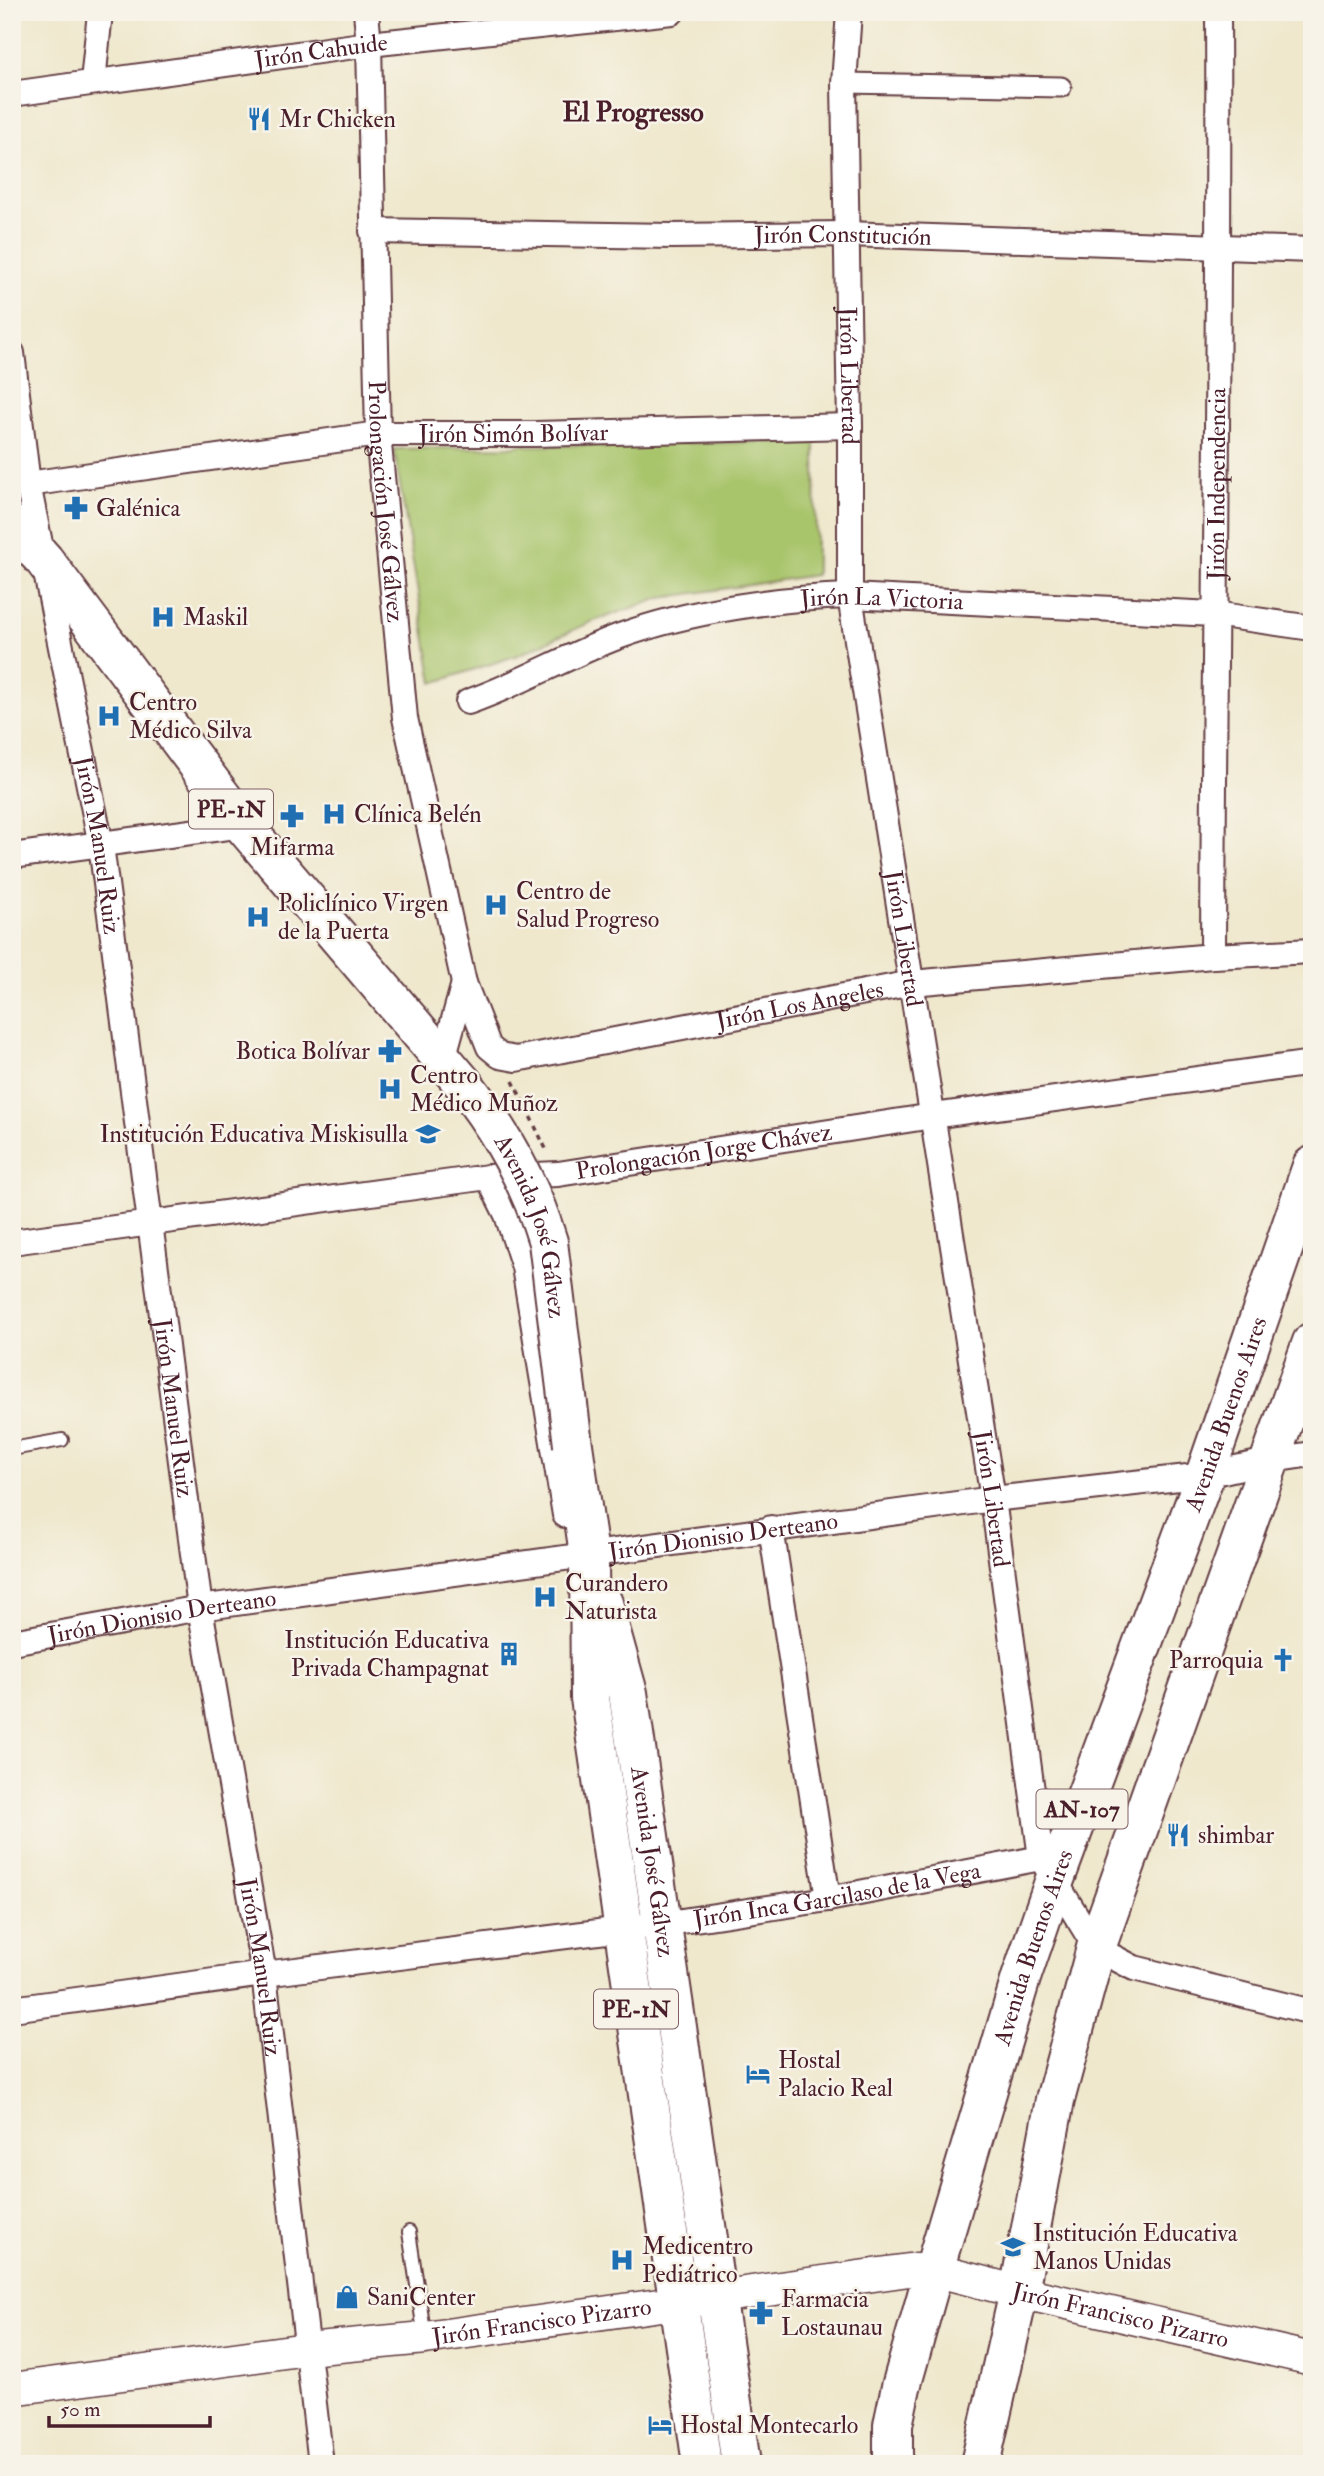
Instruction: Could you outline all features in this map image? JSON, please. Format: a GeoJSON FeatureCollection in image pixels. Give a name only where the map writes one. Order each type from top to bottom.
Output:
{"type":"FeatureCollection","features":[{"type":"Feature","properties":{"kind":"main road","name":"Avenida José Gálvez"},"geometry":{"type":"LineString","coordinates":[[12,525],[44,561],[243,825],[452,1071],[501,1136],[539,1212],[548,1242],[589,1549],[628,1693],[741,2464]]}},
{"type":"Feature","properties":{"kind":"main road","name":"Avenida Buenos Aires"},"geometry":{"type":"LineString","coordinates":[[893,2464],[893,2425],[896,2412],[934,2270],[1017,1990],[1047,1870],[1205,1475],[1312,1166]]}},
{"type":"Feature","properties":{"kind":"main road","name":"AN-107"},"geometry":{"type":"LineString","coordinates":[[979,2464],[1018,2292],[1055,2099],[1096,1948],[1312,1342]]}},
{"type":"Feature","properties":{"kind":"main road","name":"Avenida José Gálvez"},"geometry":{"type":"LineString","coordinates":[[589,1549],[590,1698],[702,2464]]}},
{"type":"Feature","properties":{"kind":"street"},"geometry":{"type":"LineString","coordinates":[[93,82],[100,12]]}},
{"type":"Feature","properties":{"kind":"street","name":"Prolongación José Gálvez"},"geometry":{"type":"LineString","coordinates":[[366,12],[378,434],[405,718],[464,983],[489,1047],[500,1056]]}},
{"type":"Feature","properties":{"kind":"street","name":"Jirón Cahuide"},"geometry":{"type":"LineString","coordinates":[[12,94],[369,44],[672,12]]}},
{"type":"Feature","properties":{"kind":"street","name":"Jirón Libertad"},"geometry":{"type":"LineString","coordinates":[[849,12],[844,83],[850,596],[993,1499],[1047,1870]]}},
{"type":"Feature","properties":{"kind":"street","name":"Jirón Independencia"},"geometry":{"type":"LineString","coordinates":[[1213,956],[1219,245],[1218,12]]}},
{"type":"Feature","properties":{"kind":"street"},"geometry":{"type":"LineString","coordinates":[[844,83],[1061,87]]}},
{"type":"Feature","properties":{"kind":"street","name":"Jirón Constitución"},"geometry":{"type":"LineString","coordinates":[[372,231],[672,236],[846,234],[1312,250]]}},
{"type":"Feature","properties":{"kind":"street","name":"Jirón Manuel Ruiz"},"geometry":{"type":"LineString","coordinates":[[12,353],[20,484],[44,561],[102,845],[200,1608],[264,1974],[321,2464]]}},
{"type":"Feature","properties":{"kind":"street","name":"Jirón Simón Bolívar"},"geometry":{"type":"LineString","coordinates":[[20,484],[378,434],[535,434],[850,426]]}},
{"type":"Feature","properties":{"kind":"street","name":"Jirón La Victoria"},"geometry":{"type":"LineString","coordinates":[[468,702],[618,637],[662,623],[802,597],[850,596],[1214,614],[1312,628]]}},
{"type":"Feature","properties":{"kind":"street"},"geometry":{"type":"LineString","coordinates":[[12,856],[243,825]]}},
{"type":"Feature","properties":{"kind":"street","name":"Jirón Los Angeles"},"geometry":{"type":"LineString","coordinates":[[500,1056],[516,1059],[912,983],[1213,956],[1312,951]]}},
{"type":"Feature","properties":{"kind":"street","name":"Prolongación José Gálvez"},"geometry":{"type":"LineString","coordinates":[[452,1071],[464,983]]}},
{"type":"Feature","properties":{"kind":"street","name":"Prolongación Jorge Chávez"},"geometry":{"type":"LineString","coordinates":[[12,1242],[488,1177],[558,1174],[933,1116],[1312,1063]]}},
{"type":"Feature","properties":{"kind":"street"},"geometry":{"type":"LineString","coordinates":[[488,1177],[507,1215],[524,1267],[565,1517],[573,1534],[589,1549]]}},
{"type":"Feature","properties":{"kind":"street","name":"Jirón Dionisio Derteano"},"geometry":{"type":"LineString","coordinates":[[12,1642],[200,1608],[589,1549],[1205,1475],[1312,1454]]}},
{"type":"Feature","properties":{"kind":"street"},"geometry":{"type":"LineString","coordinates":[[771,1528],[828,1899]]}},
{"type":"Feature","properties":{"kind":"street"},"geometry":{"type":"LineString","coordinates":[[1047,1870],[1096,1948],[1134,1968],[1312,2012]]}},
{"type":"Feature","properties":{"kind":"street","name":"Jirón Inca Garcilaso de la Vega"},"geometry":{"type":"LineString","coordinates":[[12,2009],[662,1924],[1047,1870]]}},
{"type":"Feature","properties":{"kind":"street","name":"Jirón Francisco Pizarro"},"geometry":{"type":"LineString","coordinates":[[12,2389],[307,2349],[425,2338],[916,2269],[934,2270],[1018,2292],[1312,2359]]}},
{"type":"Feature","properties":{"kind":"lane"},"geometry":{"type":"LineString","coordinates":[[12,1449],[62,1440]]}},
{"type":"Feature","properties":{"kind":"lane"},"geometry":{"type":"LineString","coordinates":[[410,2232],[425,2338]]}},
{"type":"Feature","properties":{"kind":"path"},"geometry":{"type":"LineString","coordinates":[[500,1056],[558,1174]]}},
{"type":"Feature","properties":{"kind":"green space"},"geometry":{"type":"Polygon","coordinates":[[[815,441],[816,575],[661,598],[591,622],[518,655],[433,683],[394,449],[509,447],[526,444],[815,441]]]}},
{"type":"Feature","properties":{"kind":"place","name":"Mr Chicken"},"geometry":{"type":"Point","coordinates":[259,119]}},
{"type":"Feature","properties":{"kind":"place","name":"Galénica"},"geometry":{"type":"Point","coordinates":[76,508]}},
{"type":"Feature","properties":{"kind":"place","name":"Maskil"},"geometry":{"type":"Point","coordinates":[163,617]}},
{"type":"Feature","properties":{"kind":"place","name":"Centro Médico Silva"},"geometry":{"type":"Point","coordinates":[109,716]}},
{"type":"Feature","properties":{"kind":"place","name":"Clínica Belén"},"geometry":{"type":"Point","coordinates":[334,814]}},
{"type":"Feature","properties":{"kind":"place","name":"Mifarma"},"geometry":{"type":"Point","coordinates":[292,816]}},
{"type":"Feature","properties":{"kind":"place","name":"Centro de Salud Progreso"},"geometry":{"type":"Point","coordinates":[496,905]}},
{"type":"Feature","properties":{"kind":"place","name":"Policlínico Virgen de la Puerta"},"geometry":{"type":"Point","coordinates":[258,917]}},
{"type":"Feature","properties":{"kind":"place","name":"Botica Bolívar"},"geometry":{"type":"Point","coordinates":[390,1051]}},
{"type":"Feature","properties":{"kind":"place","name":"Centro Médico Muñoz"},"geometry":{"type":"Point","coordinates":[390,1089]}},
{"type":"Feature","properties":{"kind":"place","name":"Institución Educativa Miskisulla"},"geometry":{"type":"Point","coordinates":[428,1134]}},
{"type":"Feature","properties":{"kind":"place","name":"Curandero Naturista"},"geometry":{"type":"Point","coordinates":[545,1597]}},
{"type":"Feature","properties":{"kind":"place","name":"Institución Educativa Privada Champagnat"},"geometry":{"type":"Point","coordinates":[509,1654]}},
{"type":"Feature","properties":{"kind":"place","name":"Parroquia"},"geometry":{"type":"Point","coordinates":[1283,1660]}},
{"type":"Feature","properties":{"kind":"place","name":"shimbar"},"geometry":{"type":"Point","coordinates":[1178,1835]}},
{"type":"Feature","properties":{"kind":"place","name":"Hostal Palacio Real"},"geometry":{"type":"Point","coordinates":[758,2074]}},
{"type":"Feature","properties":{"kind":"place","name":"Institución Educativa Manos Unidas"},"geometry":{"type":"Point","coordinates":[1013,2247]}},
{"type":"Feature","properties":{"kind":"place","name":"Medicentro Pediátrico"},"geometry":{"type":"Point","coordinates":[622,2260]}},
{"type":"Feature","properties":{"kind":"place","name":"SaniCenter"},"geometry":{"type":"Point","coordinates":[347,2297]}},
{"type":"Feature","properties":{"kind":"place","name":"Farmacia Lostaunau"},"geometry":{"type":"Point","coordinates":[761,2313]}},
{"type":"Feature","properties":{"kind":"place","name":"Hostal Montecarlo"},"geometry":{"type":"Point","coordinates":[660,2425]}},
{"type":"Feature","properties":{"kind":"district","name":"El Progresso"},"geometry":{"type":"Point","coordinates":[633,112]}}]}
